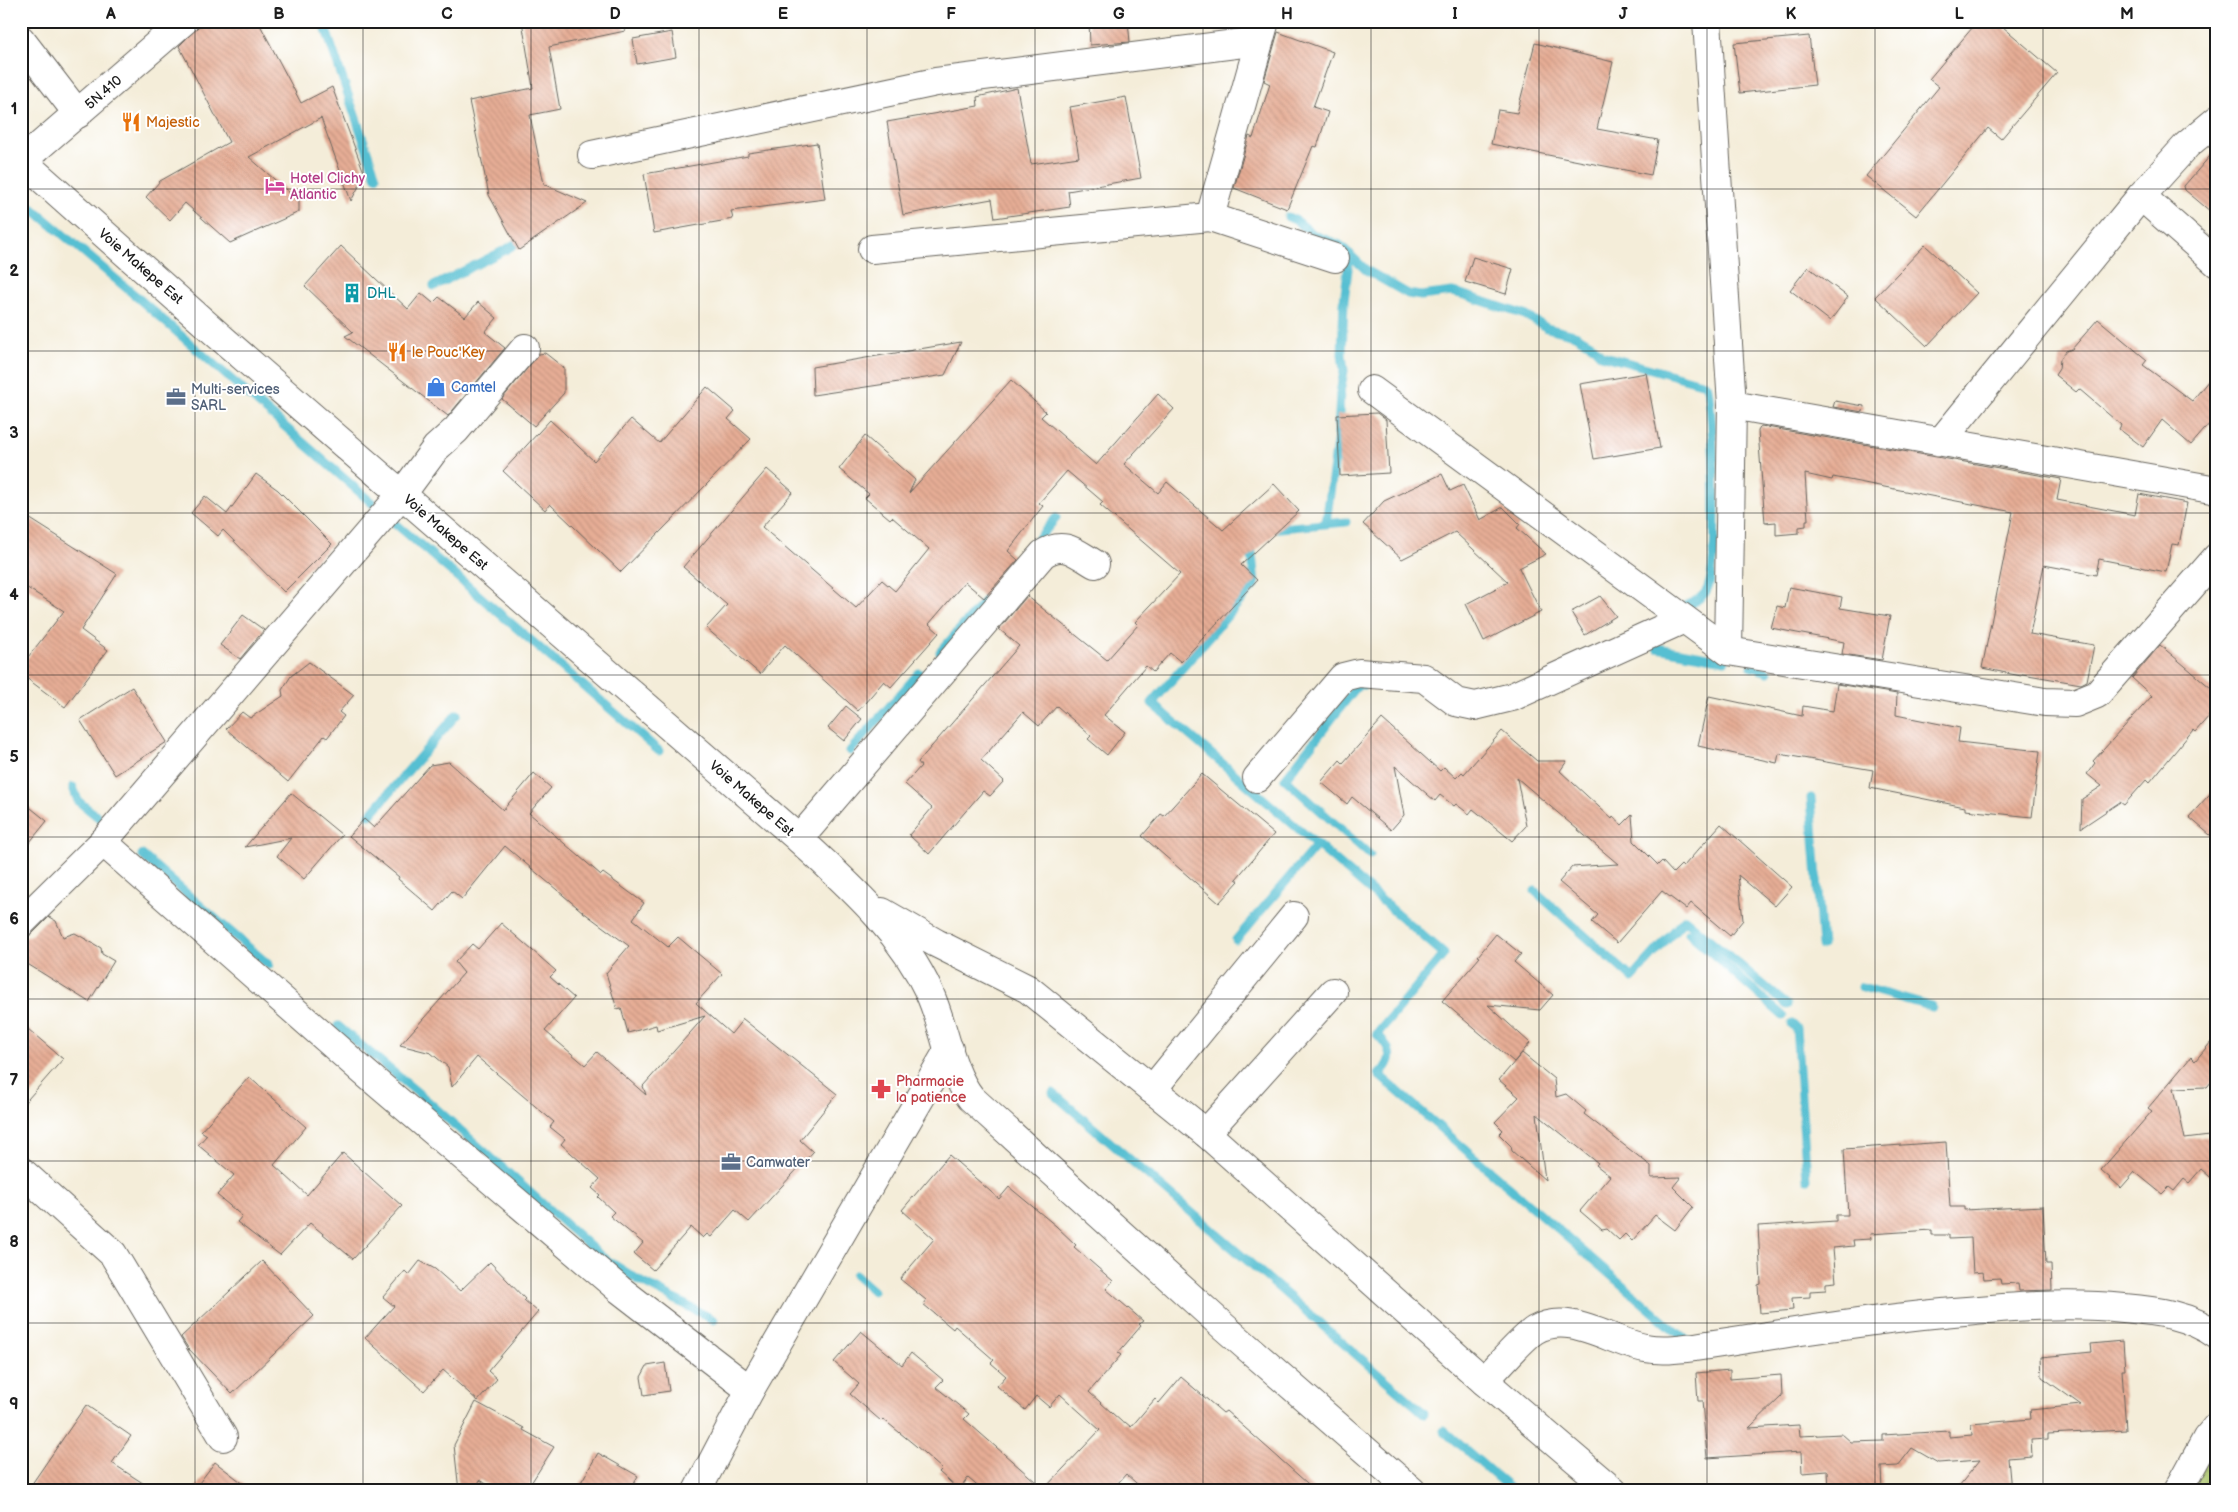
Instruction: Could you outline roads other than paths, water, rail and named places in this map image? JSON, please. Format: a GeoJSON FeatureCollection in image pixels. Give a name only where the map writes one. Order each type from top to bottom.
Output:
{"type":"FeatureCollection","features":[{"type":"Feature","properties":{"kind":"street","name":"5N.410"},"geometry":{"type":"LineString","coordinates":[[22,161],[184,21]]}},
{"type":"Feature","properties":{"kind":"street"},"geometry":{"type":"LineString","coordinates":[[1707,21],[1732,405],[1728,651]]}},
{"type":"Feature","properties":{"kind":"street"},"geometry":{"type":"LineString","coordinates":[[592,155],[936,82],[1262,31],[1210,217]]}},
{"type":"Feature","properties":{"kind":"street"},"geometry":{"type":"LineString","coordinates":[[21,40],[78,114]]}},
{"type":"Feature","properties":{"kind":"street"},"geometry":{"type":"LineString","coordinates":[[1942,440],[2141,196],[2187,145],[2217,120]]}},
{"type":"Feature","properties":{"kind":"street","name":"Voie Makepe Est"},"geometry":{"type":"LineString","coordinates":[[22,161],[799,839],[870,905]]}},
{"type":"Feature","properties":{"kind":"street"},"geometry":{"type":"LineString","coordinates":[[2141,196],[2217,263]]}},
{"type":"Feature","properties":{"kind":"street"},"geometry":{"type":"LineString","coordinates":[[872,249],[1210,217],[1335,258]]}},
{"type":"Feature","properties":{"kind":"street"},"geometry":{"type":"LineString","coordinates":[[21,924],[103,842],[402,494],[436,448],[456,430],[525,348]]}},
{"type":"Feature","properties":{"kind":"street"},"geometry":{"type":"LineString","coordinates":[[1372,390],[1728,651],[2045,702],[2075,703],[2097,694],[2217,557]]}},
{"type":"Feature","properties":{"kind":"street"},"geometry":{"type":"LineString","coordinates":[[1732,405],[1942,440],[2217,490]]}},
{"type":"Feature","properties":{"kind":"street"},"geometry":{"type":"LineString","coordinates":[[799,839],[1043,554],[1053,548],[1066,547],[1094,564]]}},
{"type":"Feature","properties":{"kind":"street"},"geometry":{"type":"LineString","coordinates":[[1257,778],[1343,677],[1351,674],[1424,678],[1456,702],[1475,706],[1512,697],[1684,619]]}},
{"type":"Feature","properties":{"kind":"street"},"geometry":{"type":"LineString","coordinates":[[103,842],[364,1072],[619,1289],[750,1390]]}},
{"type":"Feature","properties":{"kind":"street"},"geometry":{"type":"LineString","coordinates":[[870,905],[912,959],[930,993],[959,1078],[971,1098],[1224,1327],[1412,1491]]}},
{"type":"Feature","properties":{"kind":"street"},"geometry":{"type":"LineString","coordinates":[[870,905],[936,943],[1028,990],[1206,1133],[1484,1381],[1613,1491]]}},
{"type":"Feature","properties":{"kind":"street"},"geometry":{"type":"LineString","coordinates":[[1152,1090],[1294,916]]}},
{"type":"Feature","properties":{"kind":"street"},"geometry":{"type":"LineString","coordinates":[[1206,1133],[1333,992]]}},
{"type":"Feature","properties":{"kind":"street"},"geometry":{"type":"LineString","coordinates":[[701,1490],[750,1390],[949,1049]]}},
{"type":"Feature","properties":{"kind":"street"},"geometry":{"type":"LineString","coordinates":[[21,1171],[113,1254],[222,1437]]}},
{"type":"Feature","properties":{"kind":"street"},"geometry":{"type":"LineString","coordinates":[[1484,1381],[1534,1330],[1552,1324],[1571,1324],[1644,1348],[1666,1350],[1875,1319],[2012,1306],[2066,1305],[2157,1311],[2185,1318],[2217,1335]]}},
{"type":"Feature","properties":{"kind":"street"},"geometry":{"type":"LineString","coordinates":[[2178,1491],[2207,1438],[2217,1426]]}},
{"type":"Feature","properties":{"kind":"waterway"},"geometry":{"type":"LineString","coordinates":[[323,21],[376,177]]}},
{"type":"Feature","properties":{"kind":"waterway"},"geometry":{"type":"LineString","coordinates":[[21,199],[137,297],[372,503]]}},
{"type":"Feature","properties":{"kind":"waterway"},"geometry":{"type":"LineString","coordinates":[[1288,217],[1297,221],[1314,235],[1340,245],[1366,270],[1408,294],[1421,296],[1452,292],[1461,294],[1525,315],[1547,328],[1575,335],[1592,345],[1601,355],[1705,384],[1708,388],[1710,405],[1714,461],[1715,527],[1713,557],[1710,579],[1705,593],[1697,601],[1680,609]]}},
{"type":"Feature","properties":{"kind":"waterway"},"geometry":{"type":"LineString","coordinates":[[434,286],[507,249],[524,238]]}},
{"type":"Feature","properties":{"kind":"waterway"},"geometry":{"type":"LineString","coordinates":[[1326,523],[1338,435],[1340,393],[1344,371],[1342,354],[1344,301],[1350,254]]}},
{"type":"Feature","properties":{"kind":"waterway"},"geometry":{"type":"LineString","coordinates":[[21,433],[25,429]]}},
{"type":"Feature","properties":{"kind":"waterway"},"geometry":{"type":"LineString","coordinates":[[388,517],[659,751]]}},
{"type":"Feature","properties":{"kind":"waterway"},"geometry":{"type":"LineString","coordinates":[[1027,552],[1056,518]]}},
{"type":"Feature","properties":{"kind":"waterway"},"geometry":{"type":"LineString","coordinates":[[1269,529],[1346,522]]}},
{"type":"Feature","properties":{"kind":"waterway"},"geometry":{"type":"LineString","coordinates":[[1251,544],[1255,584],[1152,703],[1444,954],[1377,1034],[1386,1044],[1390,1054],[1388,1064],[1379,1075],[1686,1340]]}},
{"type":"Feature","properties":{"kind":"waterway"},"geometry":{"type":"LineString","coordinates":[[940,652],[1011,571]]}},
{"type":"Feature","properties":{"kind":"waterway"},"geometry":{"type":"LineString","coordinates":[[1654,644],[1657,648],[1725,660]]}},
{"type":"Feature","properties":{"kind":"waterway"},"geometry":{"type":"LineString","coordinates":[[1752,667],[1768,672]]}},
{"type":"Feature","properties":{"kind":"waterway"},"geometry":{"type":"LineString","coordinates":[[850,751],[919,673]]}},
{"type":"Feature","properties":{"kind":"waterway"},"geometry":{"type":"LineString","coordinates":[[1364,685],[1358,685],[1285,779],[1370,855]]}},
{"type":"Feature","properties":{"kind":"waterway"},"geometry":{"type":"LineString","coordinates":[[370,815],[457,714]]}},
{"type":"Feature","properties":{"kind":"waterway"},"geometry":{"type":"LineString","coordinates":[[73,787],[78,801],[103,821]]}},
{"type":"Feature","properties":{"kind":"waterway"},"geometry":{"type":"LineString","coordinates":[[1811,798],[1822,946]]}},
{"type":"Feature","properties":{"kind":"waterway"},"geometry":{"type":"LineString","coordinates":[[1236,940],[1317,845]]}},
{"type":"Feature","properties":{"kind":"waterway"},"geometry":{"type":"LineString","coordinates":[[142,855],[269,965]]}},
{"type":"Feature","properties":{"kind":"waterway"},"geometry":{"type":"LineString","coordinates":[[1535,891],[1632,978],[1685,919],[1787,1005]]}},
{"type":"Feature","properties":{"kind":"waterway"},"geometry":{"type":"LineString","coordinates":[[1689,933],[1783,1016]]}},
{"type":"Feature","properties":{"kind":"waterway"},"geometry":{"type":"LineString","coordinates":[[1862,987],[1932,1007]]}},
{"type":"Feature","properties":{"kind":"waterway"},"geometry":{"type":"LineString","coordinates":[[1792,1024],[1796,1028],[1807,1179]]}},
{"type":"Feature","properties":{"kind":"waterway"},"geometry":{"type":"LineString","coordinates":[[338,1026],[430,1103],[602,1257],[640,1281],[714,1320]]}},
{"type":"Feature","properties":{"kind":"waterway"},"geometry":{"type":"LineString","coordinates":[[1053,1093],[1424,1413]]}},
{"type":"Feature","properties":{"kind":"waterway"},"geometry":{"type":"LineString","coordinates":[[855,1275],[873,1291]]}},
{"type":"Feature","properties":{"kind":"waterway"},"geometry":{"type":"LineString","coordinates":[[1444,1431],[1513,1491]]}},
{"type":"Feature","properties":{"kind":"place","name":"Majestic"},"geometry":{"type":"Point","coordinates":[131,122]}},
{"type":"Feature","properties":{"kind":"place","name":"Hotel Clichy Atlantic"},"geometry":{"type":"Point","coordinates":[275,186]}},
{"type":"Feature","properties":{"kind":"place","name":"DHL"},"geometry":{"type":"Point","coordinates":[352,293]}},
{"type":"Feature","properties":{"kind":"place","name":"le Pouc'Key"},"geometry":{"type":"Point","coordinates":[397,352]}},
{"type":"Feature","properties":{"kind":"place","name":"Camtel"},"geometry":{"type":"Point","coordinates":[436,387]}},
{"type":"Feature","properties":{"kind":"place","name":"Multi-services SARL"},"geometry":{"type":"Point","coordinates":[176,397]}},
{"type":"Feature","properties":{"kind":"place","name":"Pharmacie la patience"},"geometry":{"type":"Point","coordinates":[881,1089]}},
{"type":"Feature","properties":{"kind":"place","name":"Camwater"},"geometry":{"type":"Point","coordinates":[731,1162]}}]}
